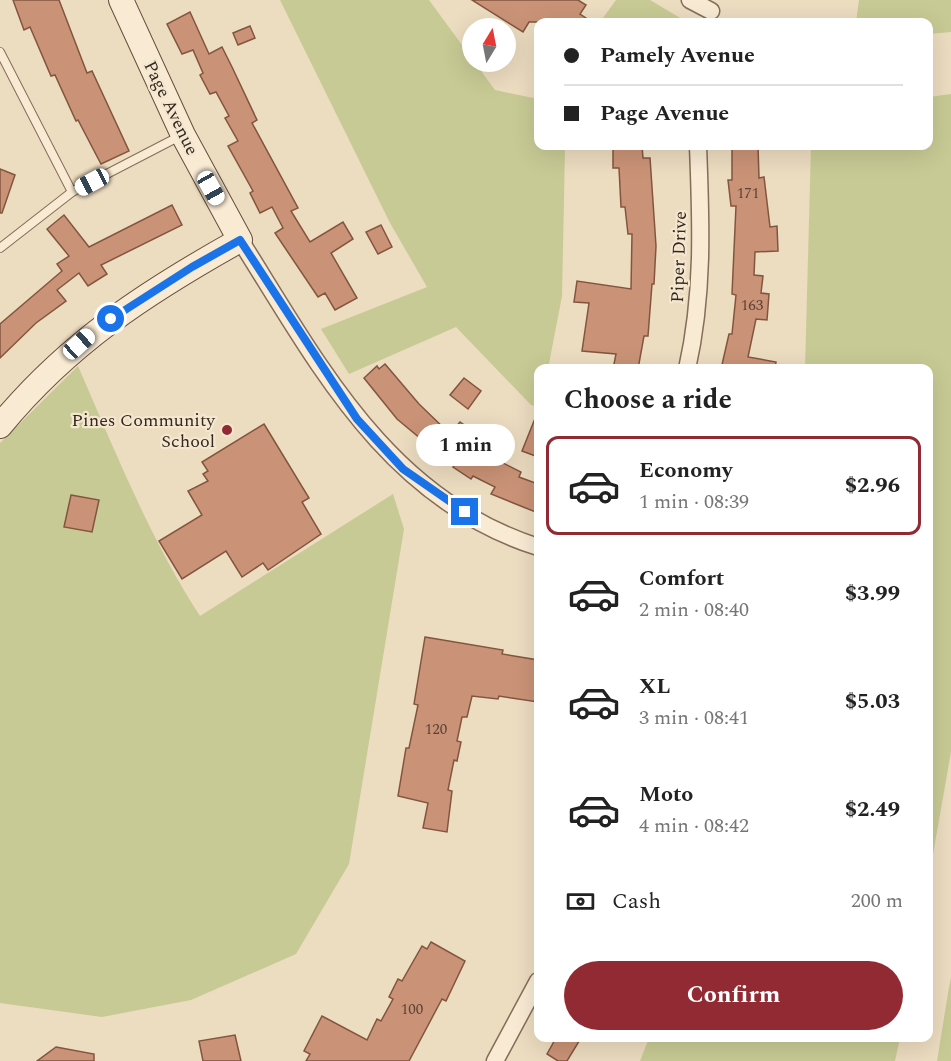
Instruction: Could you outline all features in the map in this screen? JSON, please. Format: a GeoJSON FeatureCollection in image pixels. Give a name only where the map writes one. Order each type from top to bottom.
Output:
{"type":"FeatureCollection","features":[{"type":"Feature","properties":{"kind":"street","name":"Page Avenue"},"geometry":{"type":"LineString","coordinates":[[121,0],[183,135],[240,240],[342,399],[387,453],[419,481],[465,512],[494,528],[534,545]]}},
{"type":"Feature","properties":{"kind":"street"},"geometry":{"type":"LineString","coordinates":[[690,0],[711,11]]}},
{"type":"Feature","properties":{"kind":"street","name":"Piper Drive"},"geometry":{"type":"LineString","coordinates":[[688,364],[696,320],[702,255],[698,150]]}},
{"type":"Feature","properties":{"kind":"street"},"geometry":{"type":"LineString","coordinates":[[0,426],[48,372],[94,331],[144,295],[240,240]]}},
{"type":"Feature","properties":{"kind":"street"},"geometry":{"type":"LineString","coordinates":[[495,1061],[534,989]]}},
{"type":"Feature","properties":{"kind":"lane"},"geometry":{"type":"LineString","coordinates":[[0,52],[72,192]]}},
{"type":"Feature","properties":{"kind":"lane"},"geometry":{"type":"LineString","coordinates":[[0,248],[72,192],[183,135]]}},
{"type":"Feature","properties":{"kind":"green space"},"geometry":{"type":"Polygon","coordinates":[[[280,0],[429,0],[462,45],[462,72],[482,72],[495,90],[534,98],[534,150],[565,150],[562,296],[549,364],[534,364],[534,406],[456,327],[349,374],[321,329],[427,287],[390,223],[280,0]]]}},
{"type":"Feature","properties":{"kind":"green space"},"geometry":{"type":"Polygon","coordinates":[[[616,0],[650,0],[680,18],[603,18],[616,0]]]}},
{"type":"Feature","properties":{"kind":"green space"},"geometry":{"type":"Polygon","coordinates":[[[859,0],[951,0],[951,32],[933,34],[933,18],[857,18],[859,0]]]}},
{"type":"Feature","properties":{"kind":"green space"},"geometry":{"type":"Polygon","coordinates":[[[951,94],[951,752],[933,854],[933,364],[805,364],[811,150],[933,150],[933,96],[951,94]]]}},
{"type":"Feature","properties":{"kind":"green space"},"geometry":{"type":"Polygon","coordinates":[[[78,366],[149,525],[200,616],[393,494],[404,529],[349,864],[296,954],[191,1000],[102,1017],[0,1003],[0,443],[78,366]]]}},
{"type":"Feature","properties":{"kind":"green space"},"geometry":{"type":"Polygon","coordinates":[[[951,978],[951,1061],[937,1061],[949,987],[951,978]]]}},
{"type":"Feature","properties":{"kind":"green space"},"geometry":{"type":"Polygon","coordinates":[[[647,1042],[899,1042],[895,1061],[640,1061],[647,1042]]]}},
{"type":"Feature","properties":{"kind":"building"},"geometry":{"type":"Polygon","coordinates":[[[13,0],[59,0],[87,73],[92,71],[129,151],[101,164],[78,120],[76,121],[55,75],[51,76],[30,27],[24,30],[13,0]]]}},
{"type":"Feature","properties":{"kind":"building"},"geometry":{"type":"Polygon","coordinates":[[[472,0],[578,0],[586,5],[580,14],[586,18],[534,18],[534,22],[529,22],[523,32],[516,28],[516,18],[501,18],[472,0]]]}},
{"type":"Feature","properties":{"kind":"building"},"geometry":{"type":"Polygon","coordinates":[[[190,12],[209,54],[222,47],[257,120],[252,123],[298,208],[291,211],[310,242],[343,222],[353,239],[331,253],[357,298],[335,310],[325,293],[318,297],[275,233],[283,228],[272,207],[260,213],[250,193],[253,191],[228,146],[238,141],[225,118],[229,116],[216,92],[210,94],[200,75],[203,73],[193,50],[182,54],[167,24],[190,12]]]}},
{"type":"Feature","properties":{"kind":"building"},"geometry":{"type":"Polygon","coordinates":[[[250,26],[255,38],[238,45],[233,33],[250,26]]]}},
{"type":"Feature","properties":{"kind":"building"},"geometry":{"type":"Polygon","coordinates":[[[613,150],[642,150],[643,158],[650,158],[656,246],[654,284],[652,284],[648,336],[644,336],[639,364],[614,364],[616,354],[582,351],[589,303],[574,302],[577,281],[631,289],[632,234],[628,234],[625,207],[621,207],[619,168],[613,168],[613,150]]]}},
{"type":"Feature","properties":{"kind":"building"},"geometry":{"type":"Polygon","coordinates":[[[732,150],[758,150],[759,178],[764,177],[770,227],[777,226],[778,251],[755,252],[754,275],[763,276],[761,293],[769,294],[767,320],[756,319],[748,357],[776,362],[776,364],[722,364],[729,334],[732,334],[736,295],[732,294],[736,206],[731,206],[728,180],[732,180],[732,150]]]}},
{"type":"Feature","properties":{"kind":"building"},"geometry":{"type":"Polygon","coordinates":[[[0,169],[15,175],[2,213],[0,213],[0,169]]]}},
{"type":"Feature","properties":{"kind":"building"},"geometry":{"type":"Polygon","coordinates":[[[172,205],[182,225],[101,265],[107,274],[88,286],[79,273],[57,290],[66,301],[36,323],[0,358],[0,324],[62,271],[57,264],[69,256],[47,229],[64,215],[89,247],[172,205]]]}},
{"type":"Feature","properties":{"kind":"building"},"geometry":{"type":"Polygon","coordinates":[[[381,225],[392,247],[378,254],[366,232],[381,225]]]}},
{"type":"Feature","properties":{"kind":"building"},"geometry":{"type":"Polygon","coordinates":[[[385,364],[419,404],[450,434],[460,422],[471,430],[467,435],[490,451],[487,455],[521,472],[519,477],[534,483],[534,511],[491,494],[495,487],[473,476],[471,479],[453,467],[461,455],[434,436],[427,444],[397,419],[364,378],[377,366],[379,369],[385,364]]]}},
{"type":"Feature","properties":{"kind":"building"},"geometry":{"type":"Polygon","coordinates":[[[464,378],[481,391],[468,409],[450,395],[464,378]]]}},
{"type":"Feature","properties":{"kind":"building"},"geometry":{"type":"Polygon","coordinates":[[[534,421],[534,456],[522,451],[534,421]]]}},
{"type":"Feature","properties":{"kind":"building"},"geometry":{"type":"Polygon","coordinates":[[[264,424],[309,498],[302,502],[321,534],[268,570],[263,563],[242,577],[226,551],[182,579],[159,541],[202,515],[188,491],[208,481],[203,474],[208,471],[202,462],[264,424]]]}},
{"type":"Feature","properties":{"kind":"building"},"geometry":{"type":"Polygon","coordinates":[[[71,495],[99,500],[92,532],[64,527],[71,495]]]}},
{"type":"Feature","properties":{"kind":"building"},"geometry":{"type":"Polygon","coordinates":[[[425,637],[503,650],[502,654],[534,659],[534,701],[499,696],[498,699],[472,696],[467,717],[462,717],[457,741],[461,742],[457,761],[454,760],[448,790],[452,791],[447,832],[423,828],[428,803],[398,796],[406,748],[409,748],[418,705],[414,704],[425,637]]]}},
{"type":"Feature","properties":{"kind":"building"},"geometry":{"type":"Polygon","coordinates":[[[431,942],[465,961],[446,1001],[442,999],[409,1061],[306,1061],[310,1054],[304,1051],[322,1016],[367,1040],[377,1019],[381,1021],[393,999],[389,997],[398,979],[402,981],[422,946],[427,949],[431,942]]]}},
{"type":"Feature","properties":{"kind":"building"},"geometry":{"type":"Polygon","coordinates":[[[235,1035],[241,1061],[203,1061],[199,1041],[235,1035]]]}},
{"type":"Feature","properties":{"kind":"building"},"geometry":{"type":"Polygon","coordinates":[[[554,1042],[579,1042],[567,1061],[558,1061],[547,1054],[554,1042]]]}},
{"type":"Feature","properties":{"kind":"building"},"geometry":{"type":"Polygon","coordinates":[[[56,1047],[94,1054],[94,1061],[37,1061],[56,1047]]]}},
{"type":"Feature","properties":{"kind":"place","name":"Pines Community School"},"geometry":{"type":"Point","coordinates":[227,430]}},
{"type":"Feature","properties":{"kind":"route"},"geometry":{"type":"LineString","coordinates":[[111,319],[144,295],[240,240],[357,419],[403,469],[465,512]]}}]}
